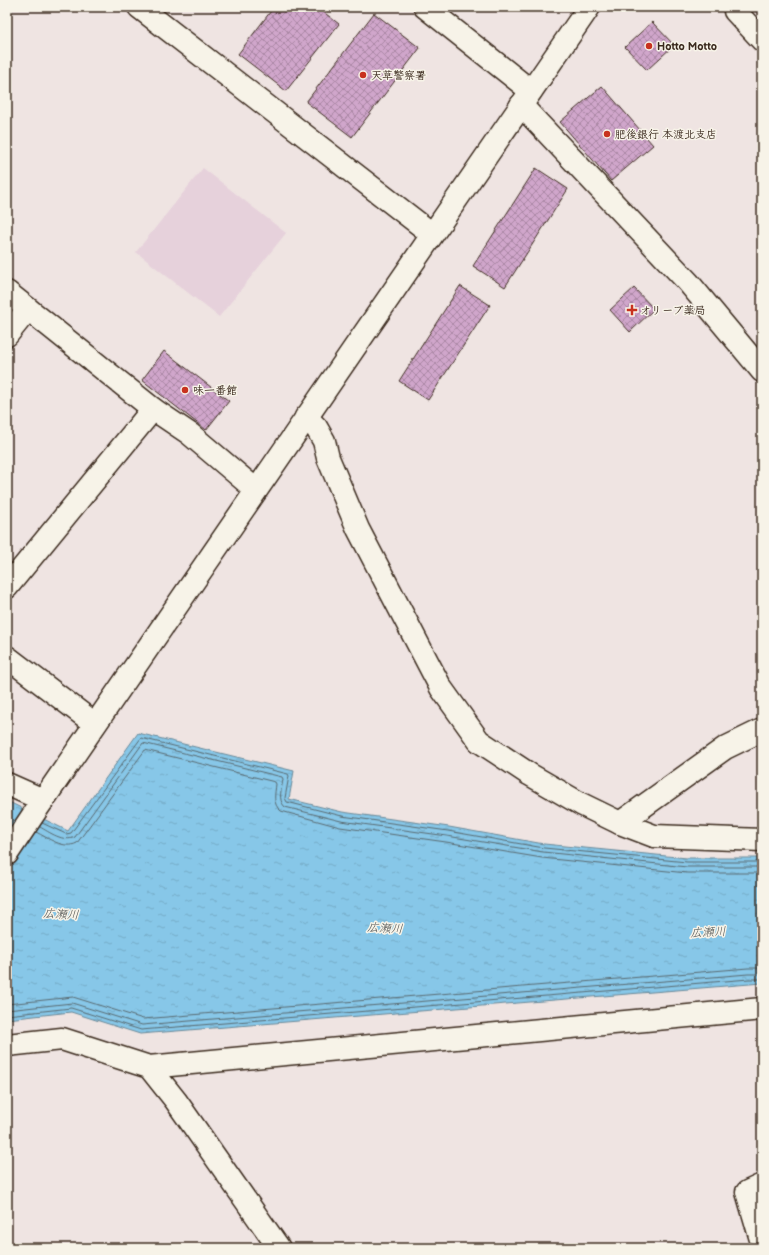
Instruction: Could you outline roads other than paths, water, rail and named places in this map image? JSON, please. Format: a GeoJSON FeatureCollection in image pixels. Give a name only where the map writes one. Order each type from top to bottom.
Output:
{"type":"FeatureCollection","features":[{"type":"Feature","properties":{"kind":"street"},"geometry":{"type":"LineString","coordinates":[[139,7],[432,234]]}},
{"type":"Feature","properties":{"kind":"street"},"geometry":{"type":"LineString","coordinates":[[425,7],[526,98],[688,282],[762,371]]}},
{"type":"Feature","properties":{"kind":"street"},"geometry":{"type":"LineString","coordinates":[[7,854],[589,7]]}},
{"type":"Feature","properties":{"kind":"street"},"geometry":{"type":"LineString","coordinates":[[739,7],[735,11],[762,40]]}},
{"type":"Feature","properties":{"kind":"street"},"geometry":{"type":"LineString","coordinates":[[7,292],[154,409],[190,434],[256,490]]}},
{"type":"Feature","properties":{"kind":"street"},"geometry":{"type":"LineString","coordinates":[[7,335],[28,309]]}},
{"type":"Feature","properties":{"kind":"street"},"geometry":{"type":"LineString","coordinates":[[7,588],[154,409]]}},
{"type":"Feature","properties":{"kind":"street"},"geometry":{"type":"LineString","coordinates":[[306,417],[316,427],[324,441],[328,458],[358,529],[440,688],[479,741],[542,782],[581,804],[620,823],[654,836],[762,840]]}},
{"type":"Feature","properties":{"kind":"street"},"geometry":{"type":"LineString","coordinates":[[7,657],[95,724]]}},
{"type":"Feature","properties":{"kind":"street"},"geometry":{"type":"LineString","coordinates":[[620,823],[725,748],[762,730]]}},
{"type":"Feature","properties":{"kind":"street"},"geometry":{"type":"LineString","coordinates":[[7,784],[40,804]]}},
{"type":"Feature","properties":{"kind":"street"},"geometry":{"type":"LineString","coordinates":[[7,1045],[62,1039],[149,1067],[762,1009]]}},
{"type":"Feature","properties":{"kind":"street"},"geometry":{"type":"LineString","coordinates":[[149,1067],[176,1101],[279,1248]]}},
{"type":"Feature","properties":{"kind":"street"},"geometry":{"type":"LineString","coordinates":[[762,1185],[747,1192],[762,1243]]}},
{"type":"Feature","properties":{"kind":"water","name":"広瀬川"},"geometry":{"type":"Polygon","coordinates":[[[138,733],[294,771],[289,799],[342,812],[449,827],[544,844],[687,858],[762,858],[762,983],[140,1034],[71,1012],[7,1019],[7,801],[68,831],[138,733]]]}},
{"type":"Feature","properties":{"kind":"place","name":"Hotto Motto"},"geometry":{"type":"Point","coordinates":[649,46]}},
{"type":"Feature","properties":{"kind":"place","name":"天草警察署"},"geometry":{"type":"Point","coordinates":[363,75]}},
{"type":"Feature","properties":{"kind":"place","name":"肥後銀行 本渡北支店"},"geometry":{"type":"Point","coordinates":[607,134]}},
{"type":"Feature","properties":{"kind":"place","name":"オリーブ薬局"},"geometry":{"type":"Point","coordinates":[632,310]}},
{"type":"Feature","properties":{"kind":"place","name":"味一番館"},"geometry":{"type":"Point","coordinates":[185,390]}}]}
